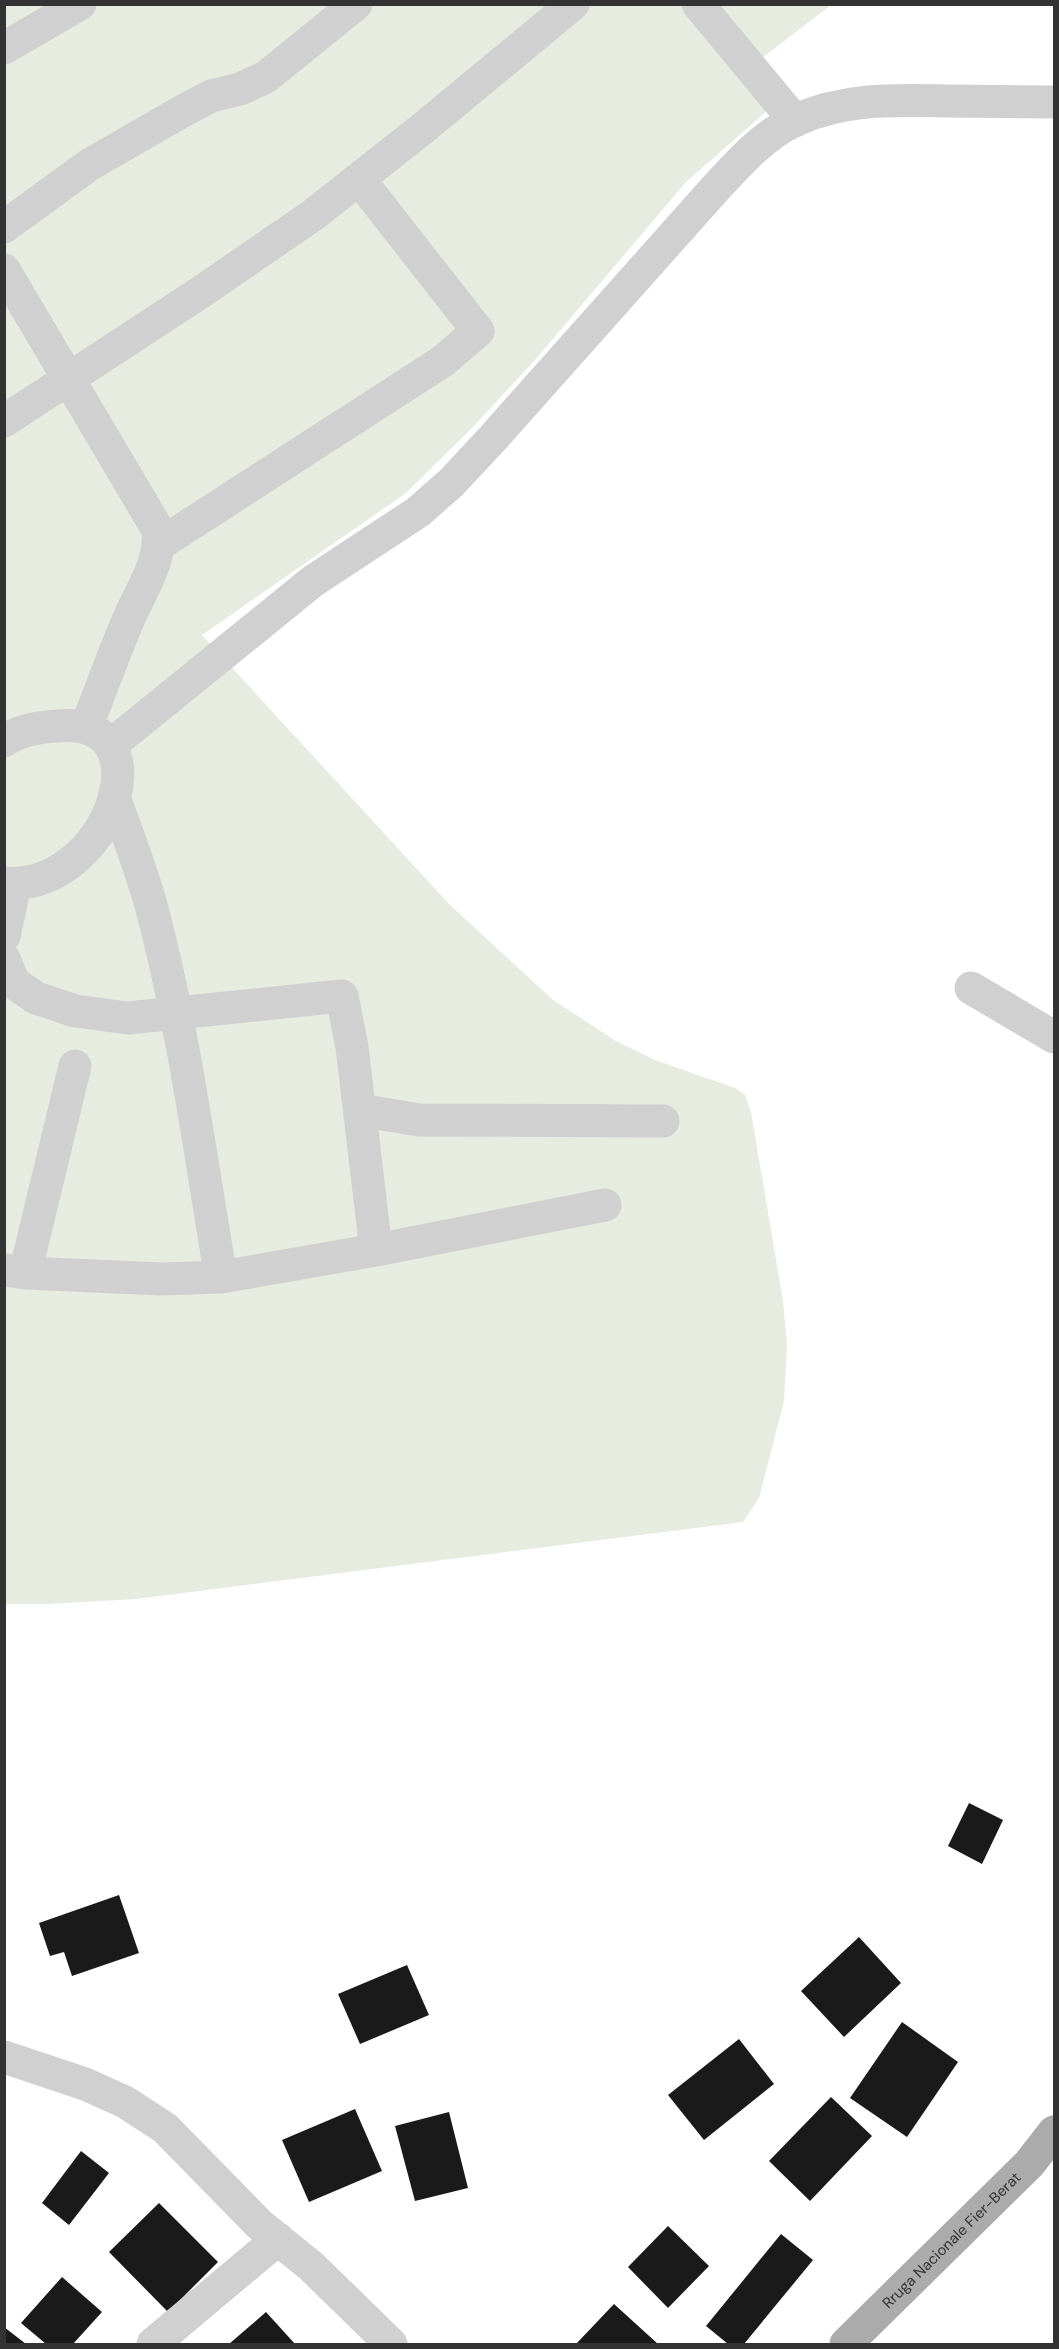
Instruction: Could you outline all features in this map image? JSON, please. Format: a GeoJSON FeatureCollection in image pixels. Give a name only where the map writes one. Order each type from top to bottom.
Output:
{"type":"FeatureCollection","features":[{"type":"Feature","properties":{"kind":"main road","name":"Rruga Nacionale Fier-Berat"},"geometry":{"type":"LineString","coordinates":[[846,2344],[1029,2164],[1054,2132]]}},
{"type":"Feature","properties":{"kind":"street"},"geometry":{"type":"LineString","coordinates":[[4,48],[80,4]]}},
{"type":"Feature","properties":{"kind":"street"},"geometry":{"type":"LineString","coordinates":[[4,227],[89,165],[212,96],[240,89],[266,77],[356,4]]}},
{"type":"Feature","properties":{"kind":"street"},"geometry":{"type":"LineString","coordinates":[[4,421],[201,292],[313,215],[573,4]]}},
{"type":"Feature","properties":{"kind":"street"},"geometry":{"type":"LineString","coordinates":[[698,4],[795,121]]}},
{"type":"Feature","properties":{"kind":"street"},"geometry":{"type":"LineString","coordinates":[[98,736],[313,580],[418,512],[451,483],[738,164],[766,140],[795,121],[855,102],[890,99],[1054,102]]}},
{"type":"Feature","properties":{"kind":"street"},"geometry":{"type":"LineString","coordinates":[[160,544],[443,361],[478,331],[359,179]]}},
{"type":"Feature","properties":{"kind":"street"},"geometry":{"type":"LineString","coordinates":[[4,270],[158,530],[160,544],[127,622],[98,736]]}},
{"type":"Feature","properties":{"kind":"street"},"geometry":{"type":"LineString","coordinates":[[4,741],[37,728],[64,725],[98,736],[117,757],[118,777],[107,820],[83,854],[42,880],[10,883],[4,936]]}},
{"type":"Feature","properties":{"kind":"street"},"geometry":{"type":"LineString","coordinates":[[114,797],[152,908],[174,1014],[221,1277]]}},
{"type":"Feature","properties":{"kind":"street"},"geometry":{"type":"LineString","coordinates":[[4,959],[14,983],[36,998],[75,1011],[128,1018],[342,996],[352,1047],[376,1250]]}},
{"type":"Feature","properties":{"kind":"street"},"geometry":{"type":"LineString","coordinates":[[971,988],[1054,1037]]}},
{"type":"Feature","properties":{"kind":"street"},"geometry":{"type":"LineString","coordinates":[[75,1066],[15,1272],[162,1279],[221,1277],[376,1250],[605,1205]]}},
{"type":"Feature","properties":{"kind":"street"},"geometry":{"type":"LineString","coordinates":[[360,1110],[419,1119],[663,1121]]}},
{"type":"Feature","properties":{"kind":"street"},"geometry":{"type":"LineString","coordinates":[[4,2057],[85,2084],[125,2103],[165,2128],[259,2224],[311,2266],[392,2344]]}},
{"type":"Feature","properties":{"kind":"street"},"geometry":{"type":"LineString","coordinates":[[153,2344],[278,2239]]}},
{"type":"Feature","properties":{"kind":"shaded area"},"geometry":{"type":"Polygon","coordinates":[[[5,5],[831,5],[741,74],[768,110],[686,182],[535,360],[470,430],[406,493],[202,635],[449,904],[553,1000],[616,1041],[655,1060],[735,1088],[745,1095],[751,1112],[783,1301],[787,1344],[784,1401],[759,1498],[743,1522],[136,1599],[5,1604],[5,5]]]}},
{"type":"Feature","properties":{"kind":"building"},"geometry":{"type":"Polygon","coordinates":[[[969,1803],[1003,1820],[982,1864],[948,1846],[969,1803]]]}},
{"type":"Feature","properties":{"kind":"building"},"geometry":{"type":"Polygon","coordinates":[[[119,1895],[139,1953],[72,1976],[64,1952],[50,1956],[39,1923],[119,1895]]]}},
{"type":"Feature","properties":{"kind":"building"},"geometry":{"type":"Polygon","coordinates":[[[859,1937],[901,1983],[844,2037],[801,1991],[859,1937]]]}},
{"type":"Feature","properties":{"kind":"building"},"geometry":{"type":"Polygon","coordinates":[[[407,1965],[429,2015],[360,2044],[338,1994],[407,1965]]]}},
{"type":"Feature","properties":{"kind":"building"},"geometry":{"type":"Polygon","coordinates":[[[902,2022],[958,2062],[907,2137],[850,2098],[902,2022]]]}},
{"type":"Feature","properties":{"kind":"building"},"geometry":{"type":"Polygon","coordinates":[[[739,2039],[774,2084],[704,2140],[668,2095],[739,2039]]]}},
{"type":"Feature","properties":{"kind":"building"},"geometry":{"type":"Polygon","coordinates":[[[831,2097],[872,2136],[810,2201],[769,2161],[831,2097]]]}},
{"type":"Feature","properties":{"kind":"building"},"geometry":{"type":"Polygon","coordinates":[[[355,2109],[382,2171],[309,2202],[282,2140],[355,2109]]]}},
{"type":"Feature","properties":{"kind":"building"},"geometry":{"type":"Polygon","coordinates":[[[449,2112],[468,2188],[415,2201],[395,2126],[449,2112]]]}},
{"type":"Feature","properties":{"kind":"building"},"geometry":{"type":"Polygon","coordinates":[[[81,2151],[109,2173],[69,2225],[42,2203],[81,2151]]]}},
{"type":"Feature","properties":{"kind":"building"},"geometry":{"type":"Polygon","coordinates":[[[159,2203],[218,2262],[168,2312],[109,2252],[159,2203]]]}},
{"type":"Feature","properties":{"kind":"building"},"geometry":{"type":"Polygon","coordinates":[[[668,2226],[709,2266],[668,2308],[628,2267],[668,2226]]]}},
{"type":"Feature","properties":{"kind":"building"},"geometry":{"type":"Polygon","coordinates":[[[781,2234],[813,2260],[744,2344],[728,2344],[706,2326],[781,2234]]]}},
{"type":"Feature","properties":{"kind":"building"},"geometry":{"type":"Polygon","coordinates":[[[62,2277],[102,2312],[73,2344],[46,2344],[21,2323],[62,2277]]]}},
{"type":"Feature","properties":{"kind":"building"},"geometry":{"type":"Polygon","coordinates":[[[614,2304],[658,2344],[576,2344],[614,2304]]]}},
{"type":"Feature","properties":{"kind":"building"},"geometry":{"type":"Polygon","coordinates":[[[266,2312],[295,2344],[229,2344],[266,2312]]]}},
{"type":"Feature","properties":{"kind":"building"},"geometry":{"type":"Polygon","coordinates":[[[4,2327],[26,2344],[4,2344],[4,2327]]]}}]}
